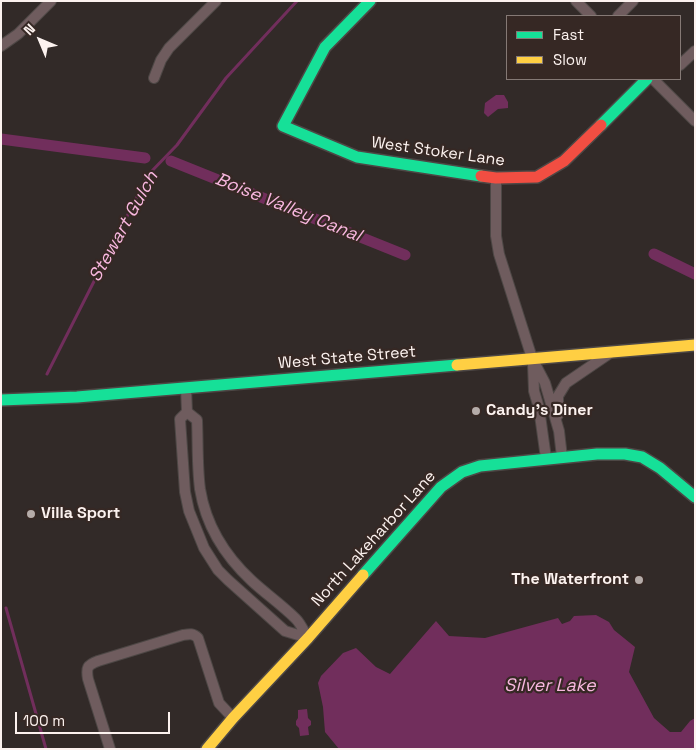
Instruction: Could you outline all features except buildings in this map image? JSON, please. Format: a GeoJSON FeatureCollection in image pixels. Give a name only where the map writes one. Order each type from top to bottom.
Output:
{"type":"FeatureCollection","features":[{"type":"Feature","properties":{"kind":"street"},"geometry":{"type":"LineString","coordinates":[[1,46],[18,34],[51,1]]}},
{"type":"Feature","properties":{"kind":"street"},"geometry":{"type":"LineString","coordinates":[[154,78],[161,60],[169,48],[216,1]]}},
{"type":"Feature","properties":{"kind":"street","name":"West Stoker Lane"},"geometry":{"type":"LineString","coordinates":[[370,1],[325,47],[283,126],[357,157],[496,178],[537,177],[570,155],[646,80]]}},
{"type":"Feature","properties":{"kind":"street"},"geometry":{"type":"LineString","coordinates":[[576,1],[589,15]]}},
{"type":"Feature","properties":{"kind":"street"},"geometry":{"type":"LineString","coordinates":[[619,15],[633,1]]}},
{"type":"Feature","properties":{"kind":"street"},"geometry":{"type":"LineString","coordinates":[[681,64],[695,51]]}},
{"type":"Feature","properties":{"kind":"street"},"geometry":{"type":"LineString","coordinates":[[659,81],[695,121]]}},
{"type":"Feature","properties":{"kind":"street"},"geometry":{"type":"LineString","coordinates":[[496,178],[496,236],[499,254],[532,358],[545,383],[559,431]]}},
{"type":"Feature","properties":{"kind":"street","name":"West State Street"},"geometry":{"type":"LineString","coordinates":[[1,400],[77,397],[695,345]]}},
{"type":"Feature","properties":{"kind":"street"},"geometry":{"type":"LineString","coordinates":[[562,457],[558,396],[566,383],[612,352]]}},
{"type":"Feature","properties":{"kind":"street"},"geometry":{"type":"LineString","coordinates":[[532,358],[534,391],[539,408],[546,458]]}},
{"type":"Feature","properties":{"kind":"street"},"geometry":{"type":"LineString","coordinates":[[186,388],[187,412],[180,419],[185,492],[189,511],[204,548],[218,570],[285,631],[308,638]]}},
{"type":"Feature","properties":{"kind":"street"},"geometry":{"type":"LineString","coordinates":[[187,412],[197,420],[200,487],[210,525],[218,540],[239,569],[297,620],[308,638]]}},
{"type":"Feature","properties":{"kind":"street","name":"North Lakeharbor Lane"},"geometry":{"type":"LineString","coordinates":[[207,749],[441,487],[455,475],[472,467],[487,464],[616,454],[642,457],[660,468],[695,497]]}},
{"type":"Feature","properties":{"kind":"street"},"geometry":{"type":"LineString","coordinates":[[110,749],[88,678],[88,667],[98,661],[191,634],[195,635],[200,644],[219,703],[233,718]]}},
{"type":"Feature","properties":{"kind":"water"},"geometry":{"type":"Polygon","coordinates":[[[496,95],[504,95],[508,102],[508,108],[498,109],[488,117],[484,113],[485,103],[496,95]]]}},
{"type":"Feature","properties":{"kind":"water","name":"Silver Lake"},"geometry":{"type":"Polygon","coordinates":[[[596,615],[609,622],[614,630],[635,647],[629,672],[654,718],[670,732],[681,732],[695,718],[695,749],[339,749],[325,732],[323,707],[318,683],[321,676],[343,653],[356,648],[376,667],[390,674],[436,621],[449,636],[485,638],[558,618],[562,624],[570,621],[574,616],[596,615]]]}},
{"type":"Feature","properties":{"kind":"water"},"geometry":{"type":"Polygon","coordinates":[[[307,709],[308,718],[311,721],[311,725],[308,727],[309,735],[300,736],[299,728],[296,725],[298,710],[307,709]]]}},
{"type":"Feature","properties":{"kind":"waterway","name":"Stewart Gulch"},"geometry":{"type":"LineString","coordinates":[[47,374],[148,175],[177,145],[226,78],[297,1]]}},
{"type":"Feature","properties":{"kind":"waterway","name":"Boise Valley Canal"},"geometry":{"type":"LineString","coordinates":[[1,139],[145,158]]}},
{"type":"Feature","properties":{"kind":"waterway","name":"Boise Valley Canal"},"geometry":{"type":"LineString","coordinates":[[171,161],[405,255]]}},
{"type":"Feature","properties":{"kind":"waterway","name":"Boise Valley Canal"},"geometry":{"type":"LineString","coordinates":[[654,254],[695,274]]}},
{"type":"Feature","properties":{"kind":"waterway","name":"Stewart Gulch"},"geometry":{"type":"LineString","coordinates":[[6,608],[46,749]]}},
{"type":"Feature","properties":{"kind":"traffic: fast"},"geometry":{"type":"LineString","coordinates":[[370,1],[325,47],[283,126],[357,157],[481,176]]}},
{"type":"Feature","properties":{"kind":"traffic: fast"},"geometry":{"type":"LineString","coordinates":[[601,125],[646,80]]}},
{"type":"Feature","properties":{"kind":"traffic: fast"},"geometry":{"type":"LineString","coordinates":[[1,400],[77,397],[457,365]]}},
{"type":"Feature","properties":{"kind":"traffic: fast"},"geometry":{"type":"LineString","coordinates":[[363,575],[441,487],[462,472],[480,466],[597,454],[625,454],[642,457],[660,468],[695,497]]}},
{"type":"Feature","properties":{"kind":"traffic: slow"},"geometry":{"type":"LineString","coordinates":[[457,365],[695,345]]}},
{"type":"Feature","properties":{"kind":"traffic: slow"},"geometry":{"type":"LineString","coordinates":[[207,749],[363,575]]}},
{"type":"Feature","properties":{"kind":"traffic: jam"},"geometry":{"type":"LineString","coordinates":[[481,176],[496,178],[537,177],[564,161],[601,125]]}},
{"type":"Feature","properties":{"kind":"place","name":"Candy's Diner"},"geometry":{"type":"Point","coordinates":[476,411]}},
{"type":"Feature","properties":{"kind":"place","name":"Villa Sport"},"geometry":{"type":"Point","coordinates":[31,514]}},
{"type":"Feature","properties":{"kind":"place","name":"The Waterfront"},"geometry":{"type":"Point","coordinates":[639,580]}}]}
